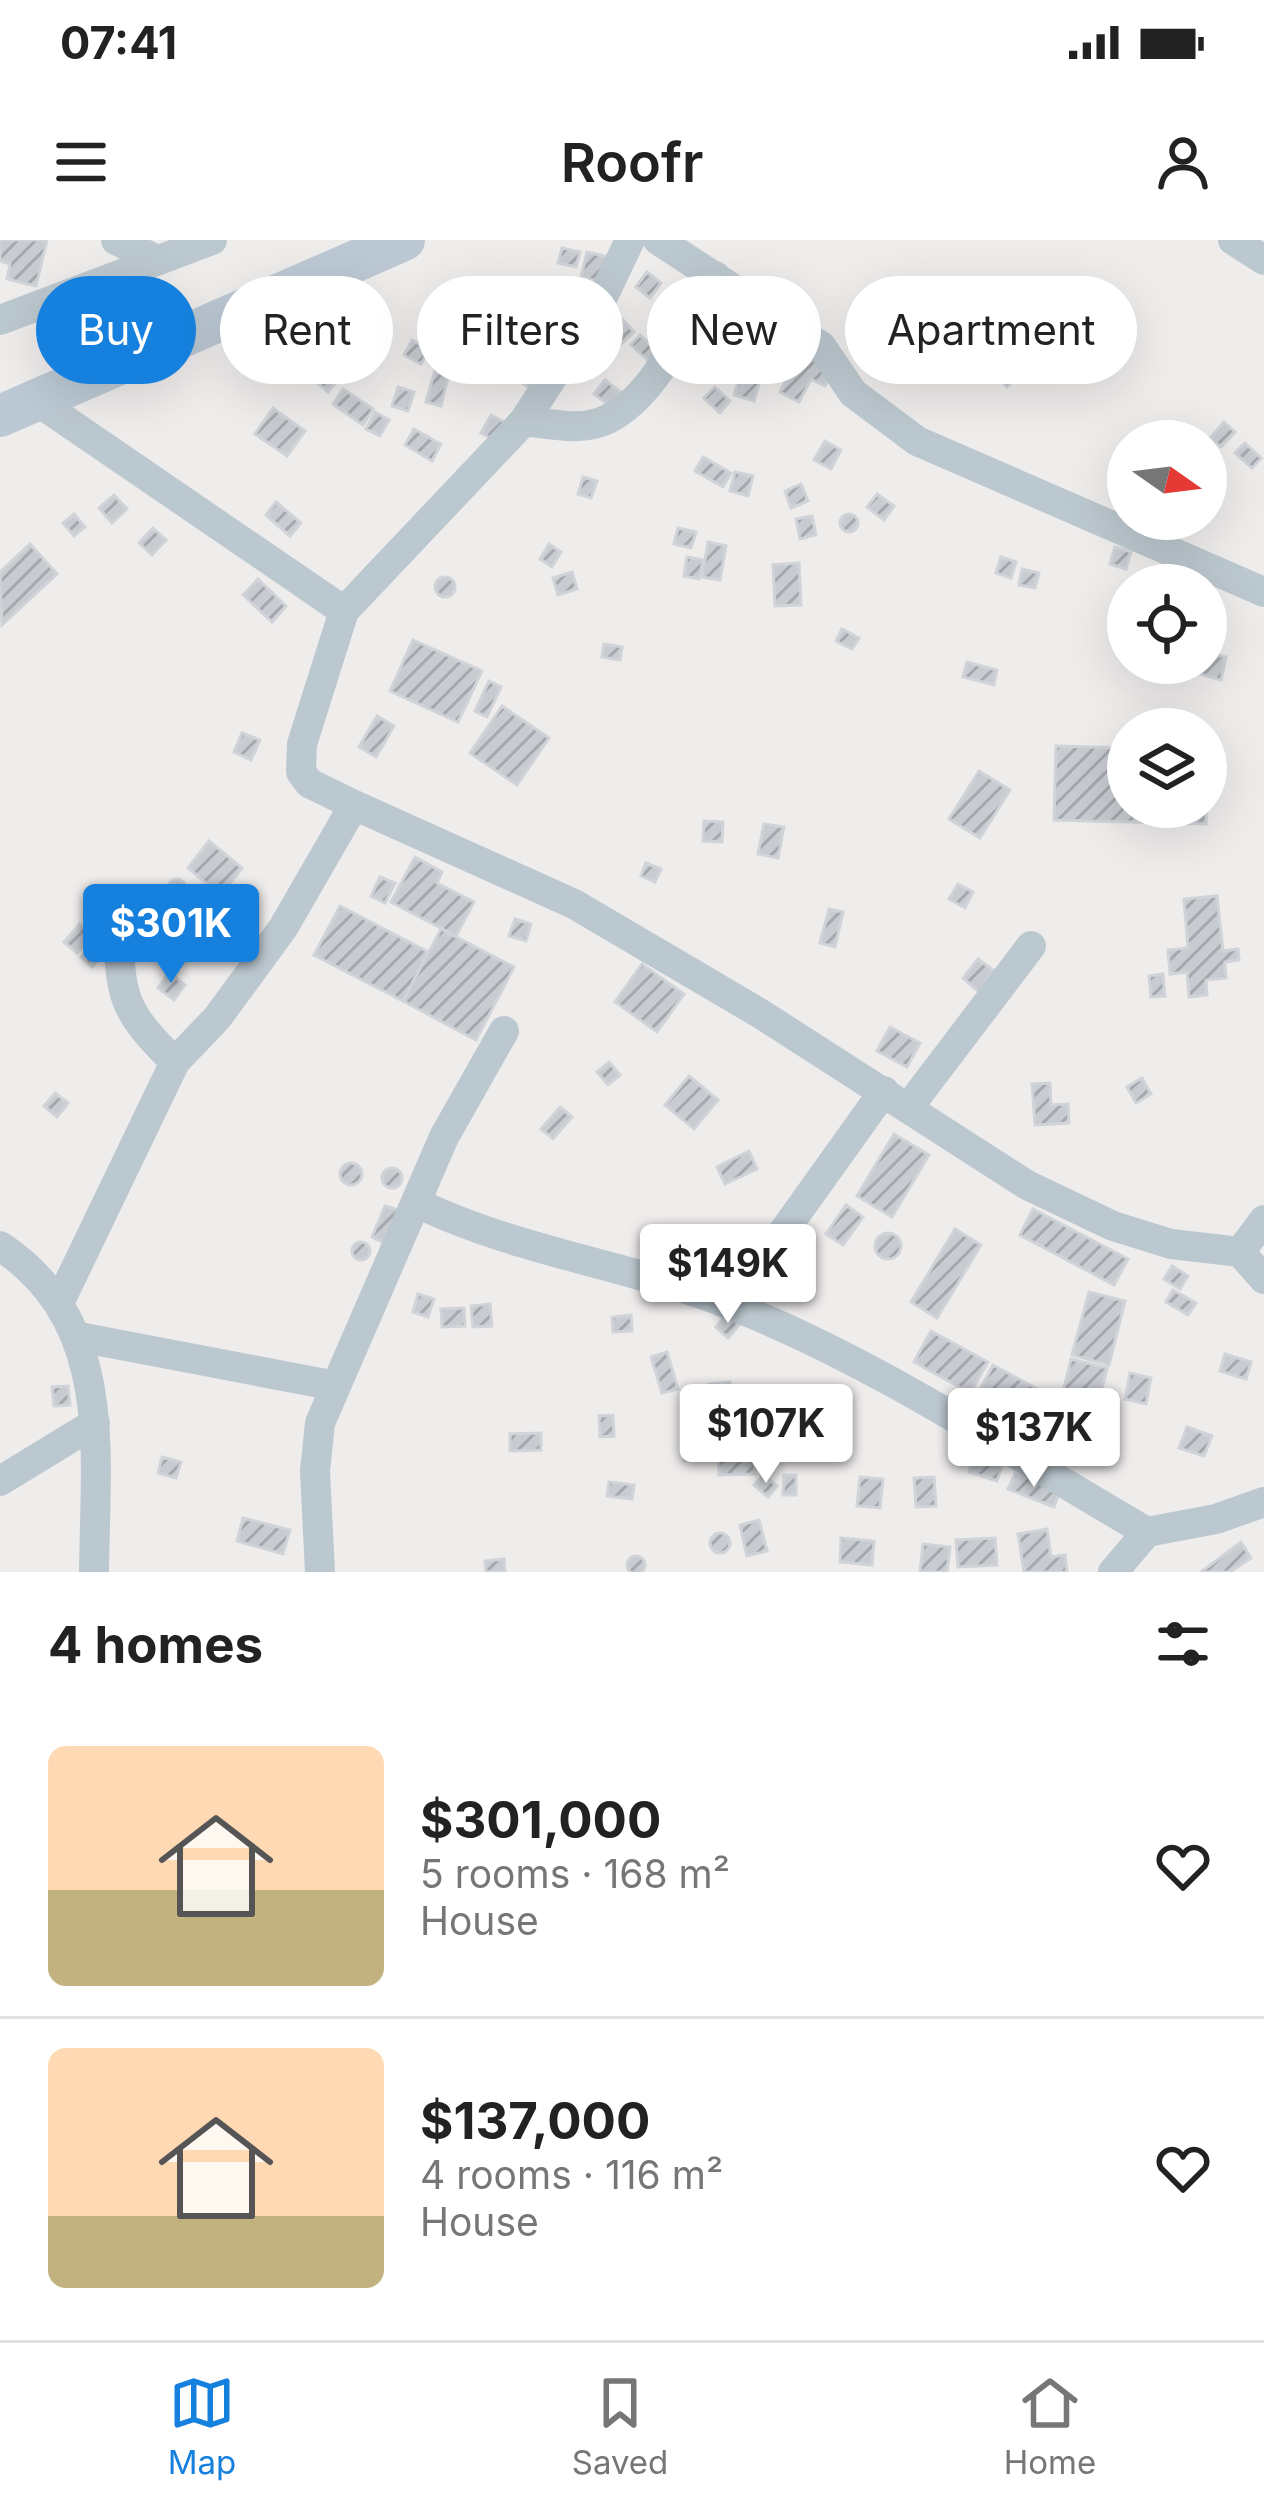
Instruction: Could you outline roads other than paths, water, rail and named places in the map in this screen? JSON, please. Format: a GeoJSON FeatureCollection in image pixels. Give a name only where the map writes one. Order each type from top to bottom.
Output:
{"type":"FeatureCollection","features":[{"type":"Feature","properties":{"kind":"street"},"geometry":{"type":"LineString","coordinates":[[116,240],[155,260]]}},
{"type":"Feature","properties":{"kind":"street"},"geometry":{"type":"LineString","coordinates":[[0,320],[212,240]]}},
{"type":"Feature","properties":{"kind":"street"},"geometry":{"type":"LineString","coordinates":[[19,408],[404,240]]}},
{"type":"Feature","properties":{"kind":"street"},"geometry":{"type":"LineString","coordinates":[[630,240],[598,308],[524,421],[344,611],[299,760],[309,783],[574,904],[896,1099],[1027,1185],[1113,1226],[1204,1252],[1240,1252],[1264,1279]]}},
{"type":"Feature","properties":{"kind":"street"},"geometry":{"type":"LineString","coordinates":[[658,240],[715,276]]}},
{"type":"Feature","properties":{"kind":"street"},"geometry":{"type":"LineString","coordinates":[[1233,240],[1264,260]]}},
{"type":"Feature","properties":{"kind":"street"},"geometry":{"type":"LineString","coordinates":[[821,346],[853,393],[916,441],[1264,592]]}},
{"type":"Feature","properties":{"kind":"street"},"geometry":{"type":"LineString","coordinates":[[524,421],[574,427],[608,420],[647,383]]}},
{"type":"Feature","properties":{"kind":"street"},"geometry":{"type":"LineString","coordinates":[[19,408],[344,611]]}},
{"type":"Feature","properties":{"kind":"street"},"geometry":{"type":"LineString","coordinates":[[60,1301],[175,1062],[217,1018],[283,928],[354,806]]}},
{"type":"Feature","properties":{"kind":"street"},"geometry":{"type":"LineString","coordinates":[[118,913],[121,992],[139,1027],[175,1062]]}},
{"type":"Feature","properties":{"kind":"street"},"geometry":{"type":"LineString","coordinates":[[731,1305],[896,1099],[1031,946]]}},
{"type":"Feature","properties":{"kind":"street"},"geometry":{"type":"LineString","coordinates":[[320,1572],[315,1447],[336,1386],[419,1204],[444,1137],[504,1031]]}},
{"type":"Feature","properties":{"kind":"street"},"geometry":{"type":"LineString","coordinates":[[419,1204],[509,1242],[731,1305],[857,1367],[1147,1532]]}},
{"type":"Feature","properties":{"kind":"street"},"geometry":{"type":"LineString","coordinates":[[1240,1252],[1264,1220]]}},
{"type":"Feature","properties":{"kind":"street"},"geometry":{"type":"LineString","coordinates":[[0,1246],[60,1301],[79,1337],[95,1423],[94,1572]]}},
{"type":"Feature","properties":{"kind":"street"},"geometry":{"type":"LineString","coordinates":[[79,1337],[336,1386]]}},
{"type":"Feature","properties":{"kind":"street"},"geometry":{"type":"LineString","coordinates":[[0,1481],[95,1423]]}},
{"type":"Feature","properties":{"kind":"street"},"geometry":{"type":"LineString","coordinates":[[1114,1572],[1147,1532],[1216,1519],[1264,1502]]}}]}
